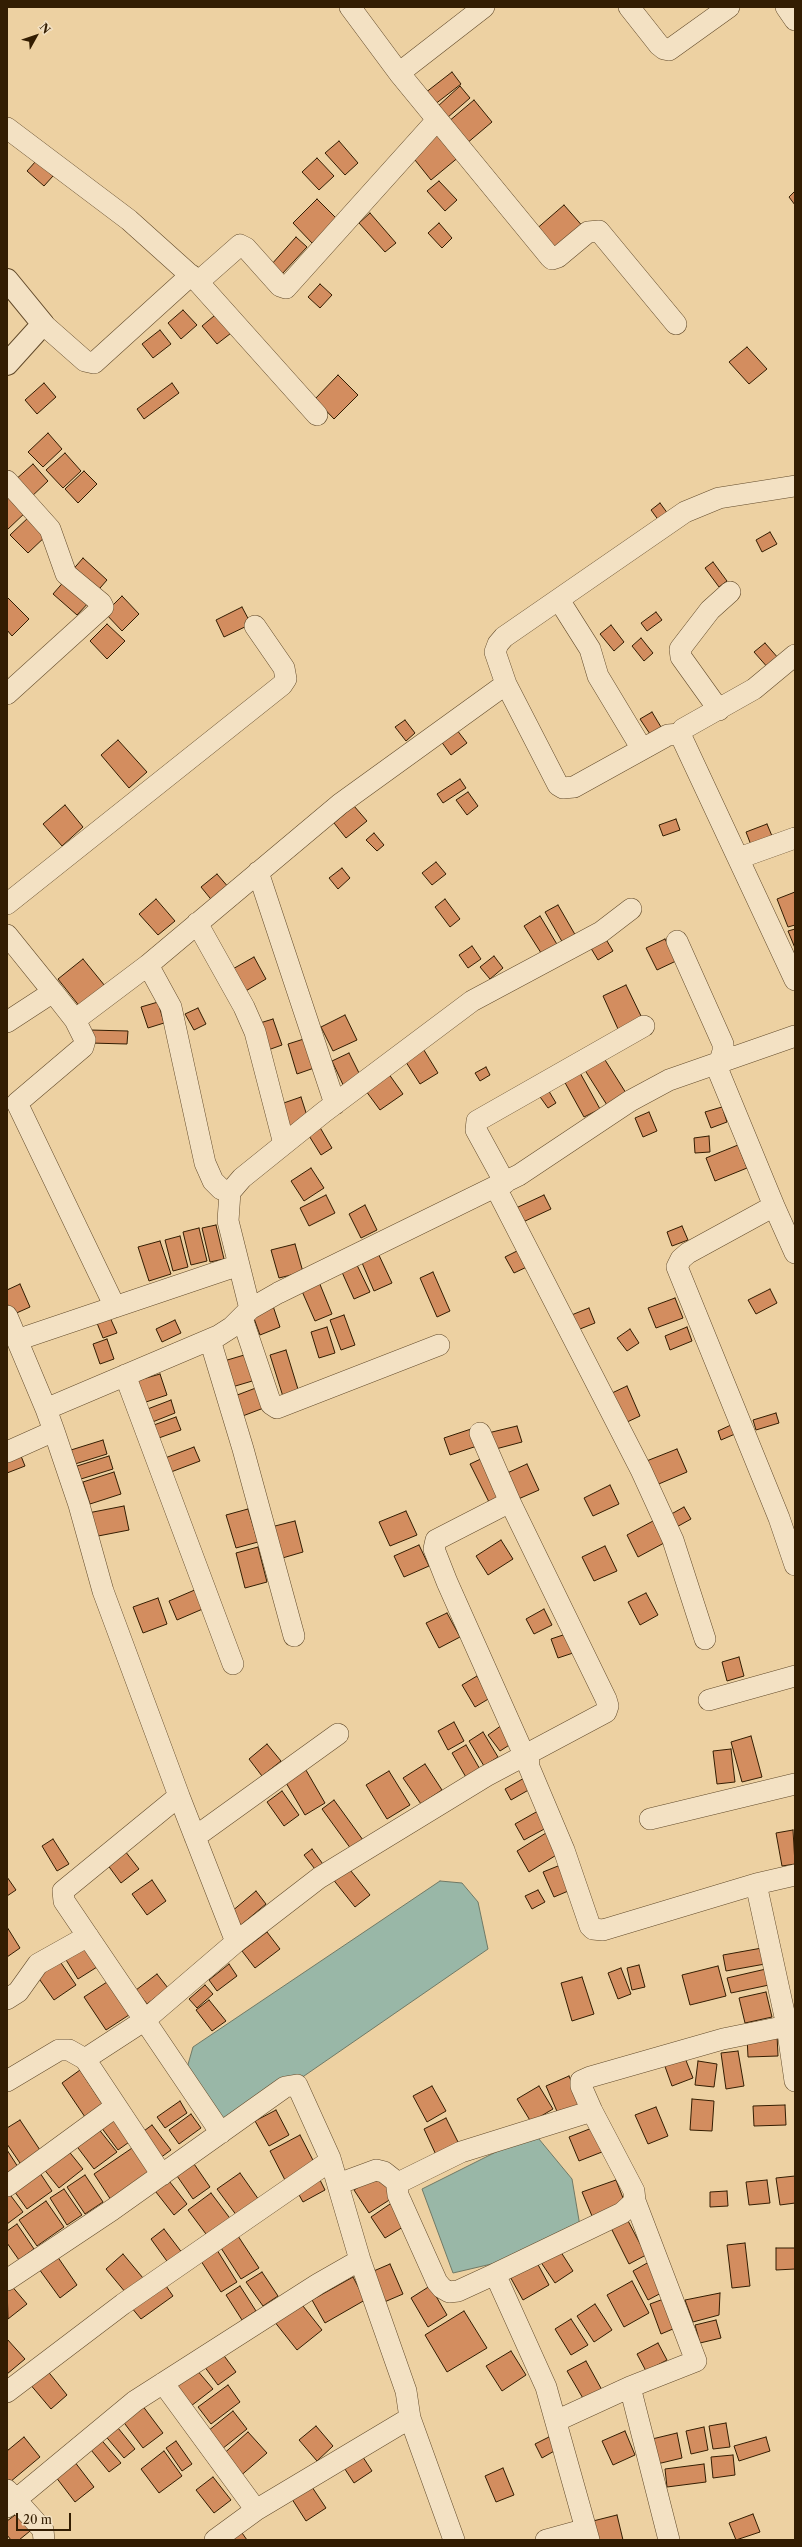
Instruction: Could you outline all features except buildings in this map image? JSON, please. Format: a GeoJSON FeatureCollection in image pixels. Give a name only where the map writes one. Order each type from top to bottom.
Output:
{"type":"FeatureCollection","features":[{"type":"Feature","properties":{"kind":"street"},"geometry":{"type":"LineString","coordinates":[[350,7],[399,73],[552,259],[558,256],[588,232],[599,231],[676,324]]}},
{"type":"Feature","properties":{"kind":"street"},"geometry":{"type":"LineString","coordinates":[[399,73],[484,7]]}},
{"type":"Feature","properties":{"kind":"street"},"geometry":{"type":"LineString","coordinates":[[629,7],[659,45],[664,49],[669,50],[729,7]]}},
{"type":"Feature","properties":{"kind":"street"},"geometry":{"type":"LineString","coordinates":[[786,7],[795,20]]}},
{"type":"Feature","properties":{"kind":"street"},"geometry":{"type":"LineString","coordinates":[[7,280],[43,324],[85,361],[94,363],[195,279],[240,245],[246,248],[280,286],[286,288],[437,120]]}},
{"type":"Feature","properties":{"kind":"street"},"geometry":{"type":"LineString","coordinates":[[7,128],[129,220],[195,279],[317,414]]}},
{"type":"Feature","properties":{"kind":"street"},"geometry":{"type":"LineString","coordinates":[[7,364],[43,324]]}},
{"type":"Feature","properties":{"kind":"street"},"geometry":{"type":"LineString","coordinates":[[7,481],[50,529],[62,567],[66,574],[101,603],[103,607],[7,694]]}},
{"type":"Feature","properties":{"kind":"street"},"geometry":{"type":"LineString","coordinates":[[680,734],[668,735],[574,787],[562,788],[558,785],[506,684],[495,652],[498,644],[558,600],[697,505],[719,498],[795,486]]}},
{"type":"Feature","properties":{"kind":"street"},"geometry":{"type":"LineString","coordinates":[[719,710],[681,657],[680,649],[710,610],[730,592]]}},
{"type":"Feature","properties":{"kind":"street"},"geometry":{"type":"LineString","coordinates":[[558,600],[590,648],[598,676],[642,749]]}},
{"type":"Feature","properties":{"kind":"street"},"geometry":{"type":"LineString","coordinates":[[7,904],[282,685],[286,679],[284,668],[254,626]]}},
{"type":"Feature","properties":{"kind":"street"},"geometry":{"type":"LineString","coordinates":[[680,734],[683,729],[754,689],[795,654]]}},
{"type":"Feature","properties":{"kind":"street"},"geometry":{"type":"LineString","coordinates":[[76,1020],[148,965],[258,872],[393,764],[506,684]]}},
{"type":"Feature","properties":{"kind":"street"},"geometry":{"type":"LineString","coordinates":[[680,734],[795,980]]}},
{"type":"Feature","properties":{"kind":"street"},"geometry":{"type":"LineString","coordinates":[[739,858],[795,838]]}},
{"type":"Feature","properties":{"kind":"street"},"geometry":{"type":"LineString","coordinates":[[258,872],[335,1104]]}},
{"type":"Feature","properties":{"kind":"street"},"geometry":{"type":"LineString","coordinates":[[439,1345],[276,1408],[271,1404],[246,1313],[239,1265],[228,1221],[230,1192],[242,1178],[284,1144],[472,1001],[601,932],[631,909]]}},
{"type":"Feature","properties":{"kind":"street"},"geometry":{"type":"LineString","coordinates":[[197,923],[244,1007],[255,1032],[284,1144]]}},
{"type":"Feature","properties":{"kind":"street"},"geometry":{"type":"LineString","coordinates":[[7,935],[76,1020],[85,1040],[83,1047],[17,1103],[115,1307]]}},
{"type":"Feature","properties":{"kind":"street"},"geometry":{"type":"LineString","coordinates":[[677,941],[723,1044],[723,1052],[719,1062],[720,1075],[795,1253]]}},
{"type":"Feature","properties":{"kind":"street"},"geometry":{"type":"LineString","coordinates":[[148,965],[171,1007],[205,1163],[213,1181],[221,1189],[230,1192]]}},
{"type":"Feature","properties":{"kind":"street"},"geometry":{"type":"LineString","coordinates":[[7,1022],[53,992]]}},
{"type":"Feature","properties":{"kind":"street"},"geometry":{"type":"LineString","coordinates":[[644,1026],[477,1121],[476,1130],[500,1186],[641,1470],[672,1540],[705,1639]]}},
{"type":"Feature","properties":{"kind":"street"},"geometry":{"type":"LineString","coordinates":[[46,1409],[210,1340],[246,1313],[278,1293],[500,1186],[630,1101],[669,1080],[795,1036]]}},
{"type":"Feature","properties":{"kind":"street"},"geometry":{"type":"LineString","coordinates":[[774,1206],[688,1253],[681,1259],[677,1267],[779,1518],[795,1565]]}},
{"type":"Feature","properties":{"kind":"street"},"geometry":{"type":"LineString","coordinates":[[17,1340],[239,1265]]}},
{"type":"Feature","properties":{"kind":"street"},"geometry":{"type":"LineString","coordinates":[[7,1316],[46,1409],[79,1504],[103,1591],[179,1796],[236,1942]]}},
{"type":"Feature","properties":{"kind":"street"},"geometry":{"type":"LineString","coordinates":[[210,1340],[243,1449],[294,1636]]}},
{"type":"Feature","properties":{"kind":"street"},"geometry":{"type":"LineString","coordinates":[[125,1375],[233,1664]]}},
{"type":"Feature","properties":{"kind":"street"},"geometry":{"type":"LineString","coordinates":[[7,1452],[54,1431]]}},
{"type":"Feature","properties":{"kind":"street"},"geometry":{"type":"LineString","coordinates":[[85,2059],[145,2020],[236,1942],[319,1878],[479,1780],[598,1718],[606,1712],[608,1706],[510,1502],[480,1433]]}},
{"type":"Feature","properties":{"kind":"street"},"geometry":{"type":"LineString","coordinates":[[510,1502],[436,1540],[434,1545],[447,1582],[521,1748],[528,1754],[530,1767],[564,1850],[590,1926],[598,1931],[756,1884],[795,1875]]}},
{"type":"Feature","properties":{"kind":"street"},"geometry":{"type":"LineString","coordinates":[[710,1700],[795,1676]]}},
{"type":"Feature","properties":{"kind":"street"},"geometry":{"type":"LineString","coordinates":[[196,1837],[338,1734]]}},
{"type":"Feature","properties":{"kind":"street"},"geometry":{"type":"LineString","coordinates":[[650,1819],[795,1784]]}},
{"type":"Feature","properties":{"kind":"street"},"geometry":{"type":"LineString","coordinates":[[179,1796],[63,1891],[64,1901],[221,2133]]}},
{"type":"Feature","properties":{"kind":"street"},"geometry":{"type":"LineString","coordinates":[[756,1884],[788,2026],[795,2081]]}},
{"type":"Feature","properties":{"kind":"street"},"geometry":{"type":"LineString","coordinates":[[7,2000],[18,1992],[38,1964],[88,1936]]}},
{"type":"Feature","properties":{"kind":"street"},"geometry":{"type":"LineString","coordinates":[[556,2421],[630,2387],[696,2361],[634,2201],[634,2191],[592,2111],[581,2086],[584,2079],[723,2039],[788,2026]]}},
{"type":"Feature","properties":{"kind":"street"},"geometry":{"type":"LineString","coordinates":[[7,2081],[59,2050],[70,2050],[85,2059],[115,2107],[162,2175]]}},
{"type":"Feature","properties":{"kind":"street"},"geometry":{"type":"LineString","coordinates":[[7,2280],[162,2175],[285,2087],[291,2084],[297,2085],[330,2161],[338,2184],[360,2260],[406,2391],[410,2418],[454,2540]]}},
{"type":"Feature","properties":{"kind":"street"},"geometry":{"type":"LineString","coordinates":[[7,2186],[115,2107]]}},
{"type":"Feature","properties":{"kind":"street"},"geometry":{"type":"LineString","coordinates":[[398,2183],[461,2152],[592,2111]]}},
{"type":"Feature","properties":{"kind":"street"},"geometry":{"type":"LineString","coordinates":[[7,2392],[123,2304],[330,2161]]}},
{"type":"Feature","properties":{"kind":"street"},"geometry":{"type":"LineString","coordinates":[[338,2184],[376,2170],[384,2172],[398,2183]]}},
{"type":"Feature","properties":{"kind":"street"},"geometry":{"type":"LineString","coordinates":[[398,2183],[398,2195],[437,2282],[442,2288],[450,2292],[458,2291],[622,2214],[634,2201]]}},
{"type":"Feature","properties":{"kind":"street"},"geometry":{"type":"LineString","coordinates":[[44,2540],[43,2530],[10,2499],[112,2418],[163,2383],[318,2284],[360,2260]]}},
{"type":"Feature","properties":{"kind":"street"},"geometry":{"type":"LineString","coordinates":[[495,2274],[546,2387],[588,2534],[546,2540]]}},
{"type":"Feature","properties":{"kind":"street"},"geometry":{"type":"LineString","coordinates":[[163,2383],[256,2510]]}},
{"type":"Feature","properties":{"kind":"street"},"geometry":{"type":"LineString","coordinates":[[630,2387],[669,2540]]}},
{"type":"Feature","properties":{"kind":"street"},"geometry":{"type":"LineString","coordinates":[[215,2540],[256,2510],[410,2418]]}},
{"type":"Feature","properties":{"kind":"shaded area"},"geometry":{"type":"Polygon","coordinates":[[[440,1881],[462,1883],[478,1902],[488,1949],[233,2125],[215,2111],[187,2068],[193,2047],[440,1881]]]}},
{"type":"Feature","properties":{"kind":"shaded area"},"geometry":{"type":"Polygon","coordinates":[[[534,2133],[572,2179],[581,2232],[560,2248],[453,2273],[422,2189],[534,2133]]]}}]}
